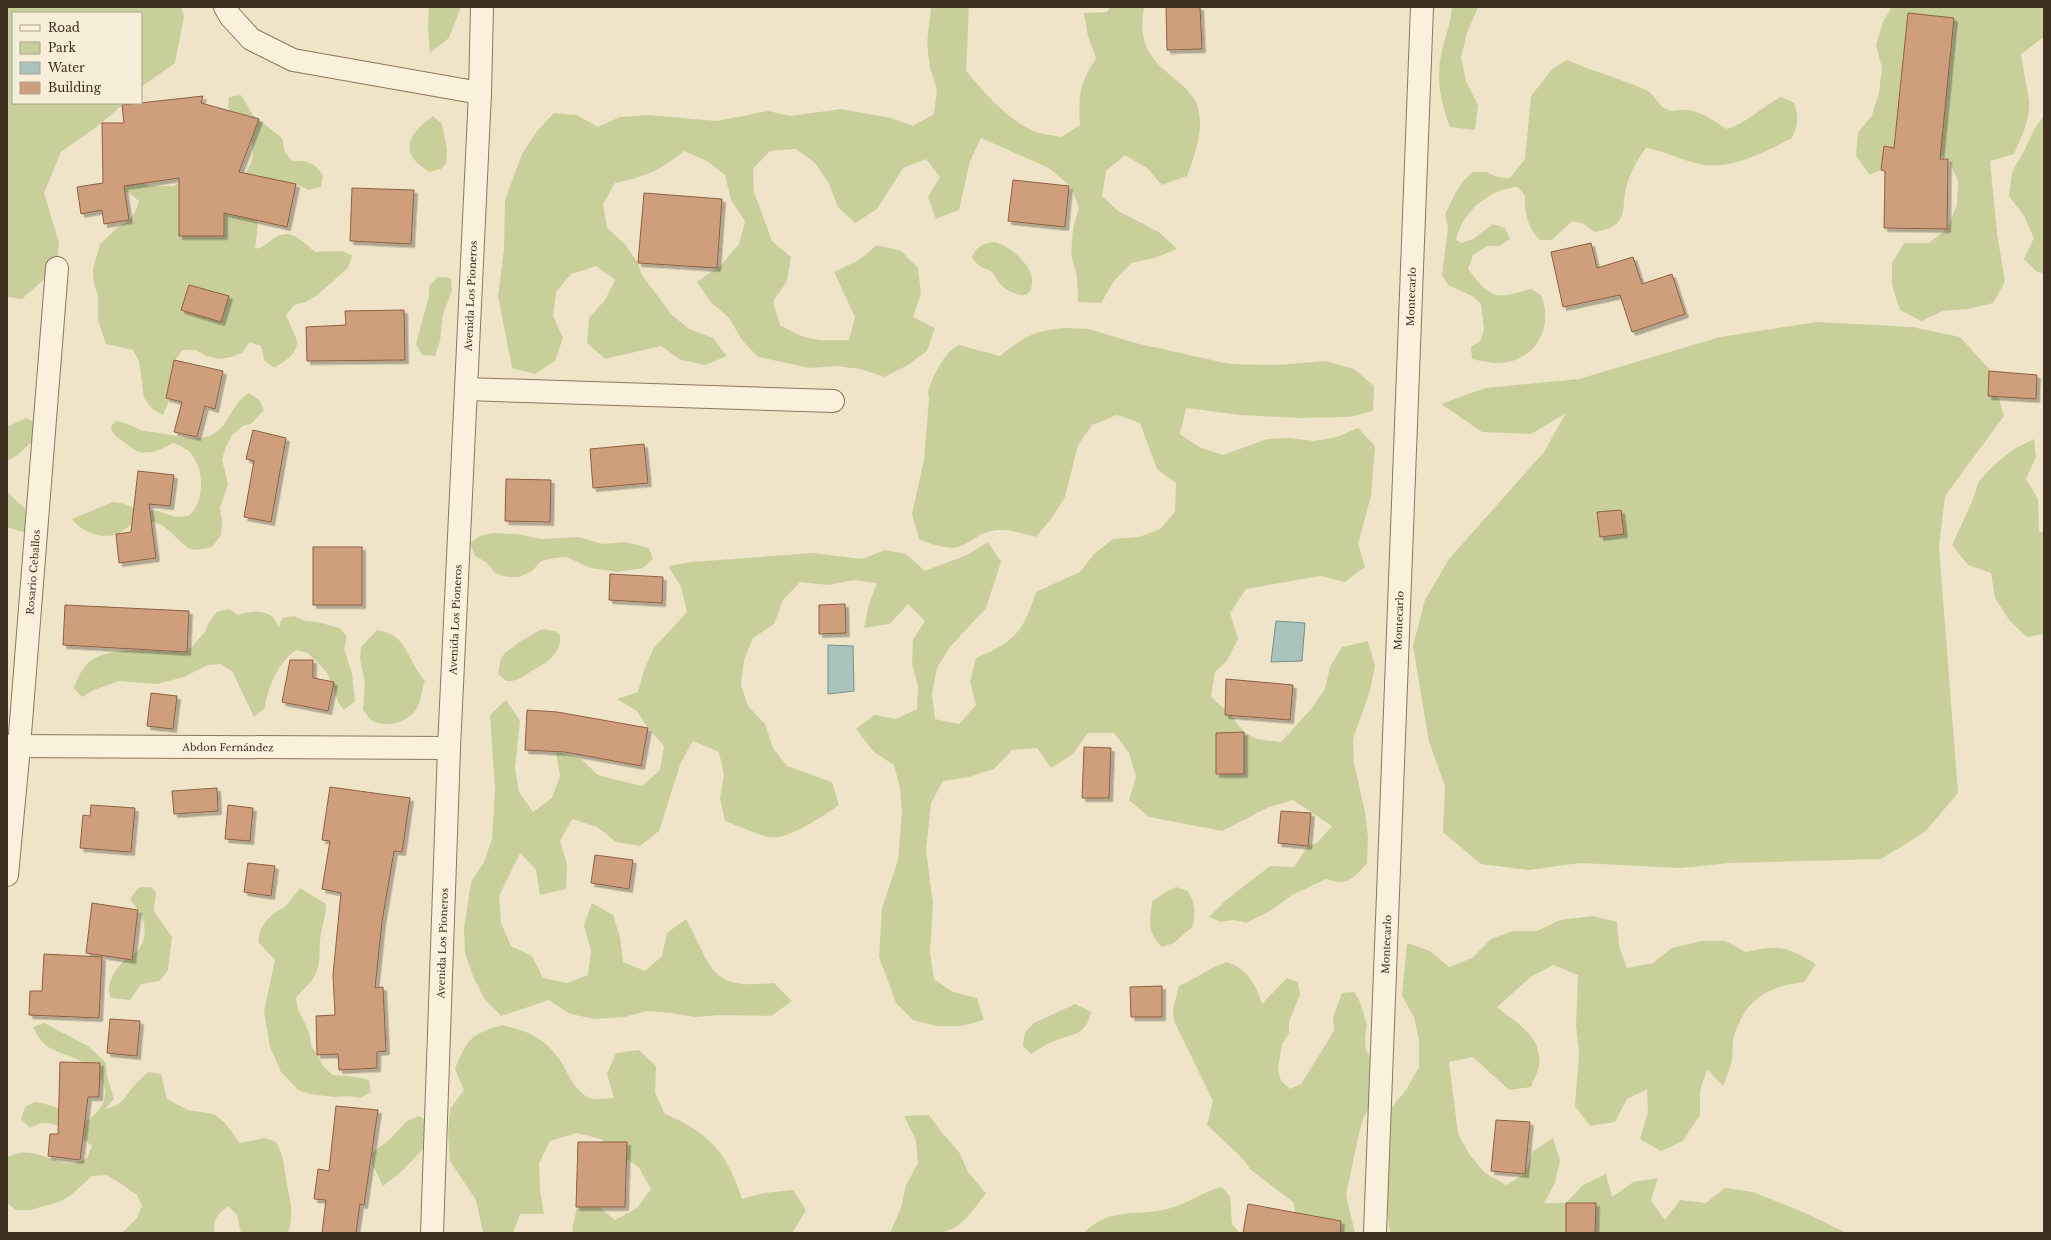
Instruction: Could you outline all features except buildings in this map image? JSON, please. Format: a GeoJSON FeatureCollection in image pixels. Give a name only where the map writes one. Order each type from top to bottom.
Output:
{"type":"FeatureCollection","features":[{"type":"Feature","properties":{"kind":"street"},"geometry":{"type":"LineString","coordinates":[[225,7],[230,16],[251,39],[293,60],[480,93]]}},
{"type":"Feature","properties":{"kind":"street","name":"Avenida Los Pioneros"},"geometry":{"type":"LineString","coordinates":[[432,1233],[449,748],[480,93],[482,7]]}},
{"type":"Feature","properties":{"kind":"street","name":"Montecarlo"},"geometry":{"type":"LineString","coordinates":[[1375,1233],[1422,7]]}},
{"type":"Feature","properties":{"kind":"street","name":"Rosario Ceballos"},"geometry":{"type":"LineString","coordinates":[[7,875],[13,746],[57,268]]}},
{"type":"Feature","properties":{"kind":"street"},"geometry":{"type":"LineString","coordinates":[[466,389],[833,401]]}},
{"type":"Feature","properties":{"kind":"street","name":"Abdon Fernández"},"geometry":{"type":"LineString","coordinates":[[13,746],[449,748]]}},
{"type":"Feature","properties":{"kind":"green space"},"geometry":{"type":"Polygon","coordinates":[[[7,7],[181,7],[184,16],[175,63],[142,86],[142,12],[12,12],[12,104],[123,104],[102,123],[61,152],[44,193],[59,243],[57,268],[22,299],[7,297],[7,7]]]}},
{"type":"Feature","properties":{"kind":"green space"},"geometry":{"type":"Polygon","coordinates":[[[429,7],[461,7],[449,38],[430,53],[428,28],[429,7]]]}},
{"type":"Feature","properties":{"kind":"green space"},"geometry":{"type":"Polygon","coordinates":[[[931,7],[969,7],[966,71],[998,106],[1016,121],[1036,132],[1061,137],[1080,125],[1079,105],[1081,90],[1086,75],[1096,58],[1088,36],[1084,13],[1107,12],[1110,7],[1144,7],[1142,24],[1146,47],[1155,61],[1184,87],[1196,102],[1200,121],[1198,140],[1187,176],[1162,185],[1147,168],[1125,155],[1106,171],[1102,196],[1118,211],[1159,232],[1177,249],[1155,258],[1131,263],[1114,281],[1101,303],[1078,302],[1077,277],[1071,254],[1073,229],[1079,207],[1070,186],[1049,168],[981,138],[970,161],[959,210],[936,219],[928,197],[940,177],[926,159],[903,168],[877,209],[855,223],[838,207],[829,184],[815,163],[796,149],[770,151],[753,169],[754,192],[772,241],[791,257],[787,281],[773,302],[780,325],[805,337],[813,339],[849,340],[855,317],[834,272],[859,260],[877,245],[901,251],[918,268],[921,294],[913,317],[935,328],[927,351],[906,366],[884,377],[860,369],[836,366],[810,368],[758,357],[742,340],[729,318],[710,301],[697,282],[722,264],[739,244],[745,221],[731,200],[725,175],[707,161],[684,151],[668,163],[652,172],[615,183],[603,204],[607,228],[625,244],[638,263],[642,275],[671,314],[689,329],[713,338],[727,356],[705,365],[681,360],[661,346],[605,359],[587,343],[589,318],[605,300],[615,280],[596,266],[571,274],[556,292],[553,316],[563,338],[555,361],[535,374],[512,368],[498,296],[504,249],[505,200],[522,154],[538,130],[554,113],[577,115],[598,127],[620,117],[647,115],[717,121],[768,111],[790,116],[841,109],[891,118],[913,126],[934,114],[937,90],[930,68],[927,44],[931,7]]]}},
{"type":"Feature","properties":{"kind":"green space"},"geometry":{"type":"Polygon","coordinates":[[[1452,7],[1478,7],[1467,33],[1461,58],[1466,81],[1478,105],[1475,130],[1450,127],[1440,92],[1439,74],[1442,49],[1452,7]]]}},
{"type":"Feature","properties":{"kind":"green space"},"geometry":{"type":"Polygon","coordinates":[[[1892,7],[2044,7],[2044,37],[2021,54],[2029,100],[2025,128],[2014,154],[1990,161],[1997,233],[2005,282],[1993,303],[1968,309],[1943,311],[1921,321],[1900,310],[1892,285],[1892,263],[1904,243],[1929,243],[1947,229],[1957,205],[1958,181],[1948,159],[1923,148],[1898,148],[1881,170],[1870,175],[1856,156],[1858,133],[1872,115],[1879,92],[1882,68],[1876,45],[1883,22],[1892,7]]]}},
{"type":"Feature","properties":{"kind":"green space"},"geometry":{"type":"Polygon","coordinates":[[[1567,60],[1644,89],[1651,93],[1666,109],[1672,111],[1693,111],[1708,117],[1727,129],[1748,119],[1781,97],[1794,103],[1797,112],[1796,129],[1792,138],[1771,149],[1735,163],[1723,165],[1699,164],[1646,148],[1635,165],[1627,184],[1622,216],[1619,221],[1614,226],[1594,232],[1584,224],[1572,221],[1552,240],[1540,240],[1532,230],[1526,214],[1525,196],[1518,187],[1508,188],[1487,197],[1470,212],[1464,220],[1456,240],[1462,243],[1473,239],[1493,224],[1505,228],[1510,239],[1499,246],[1487,246],[1473,255],[1468,269],[1484,288],[1494,294],[1506,295],[1531,289],[1541,295],[1545,319],[1539,340],[1532,349],[1523,356],[1513,361],[1500,363],[1472,359],[1471,347],[1481,340],[1484,329],[1481,304],[1472,296],[1448,285],[1442,275],[1448,227],[1445,214],[1463,181],[1473,172],[1487,172],[1497,177],[1510,178],[1525,159],[1531,96],[1553,68],[1567,60]]]}},
{"type":"Feature","properties":{"kind":"green space"},"geometry":{"type":"Polygon","coordinates":[[[241,95],[253,115],[282,138],[285,152],[292,161],[310,163],[314,165],[323,175],[321,187],[308,190],[296,184],[276,182],[252,208],[254,220],[258,223],[255,249],[263,246],[280,235],[286,234],[301,240],[315,252],[341,251],[352,255],[348,268],[316,296],[305,302],[294,305],[286,315],[297,343],[294,352],[287,360],[274,368],[264,360],[261,346],[250,342],[243,352],[232,357],[219,359],[206,356],[196,350],[183,350],[173,363],[171,369],[169,400],[163,415],[152,409],[144,398],[139,361],[133,350],[106,344],[98,320],[98,295],[94,284],[93,269],[100,244],[117,228],[129,220],[135,212],[139,201],[129,193],[118,189],[135,180],[146,183],[148,186],[173,186],[186,180],[244,175],[250,165],[253,155],[253,147],[246,131],[228,108],[229,97],[241,95]]]}},
{"type":"Feature","properties":{"kind":"green space"},"geometry":{"type":"Polygon","coordinates":[[[433,116],[442,124],[447,149],[446,163],[441,169],[430,172],[413,158],[410,151],[410,144],[412,137],[417,130],[433,116]]]}},
{"type":"Feature","properties":{"kind":"green space"},"geometry":{"type":"Polygon","coordinates":[[[2044,116],[2044,273],[2037,272],[2024,259],[2034,238],[2024,216],[2009,196],[2012,172],[2035,128],[2044,116]]]}},
{"type":"Feature","properties":{"kind":"green space"},"geometry":{"type":"Polygon","coordinates":[[[995,242],[1014,252],[1029,270],[1032,277],[1032,284],[1027,294],[1017,294],[1002,286],[992,272],[981,267],[972,258],[977,248],[987,243],[995,242]]]}},
{"type":"Feature","properties":{"kind":"green space"},"geometry":{"type":"Polygon","coordinates":[[[438,277],[451,278],[452,291],[443,314],[440,341],[435,356],[422,355],[416,344],[429,296],[429,286],[438,277]]]}},
{"type":"Feature","properties":{"kind":"green space"},"geometry":{"type":"Polygon","coordinates":[[[1817,322],[1912,327],[1960,337],[1991,371],[2004,416],[1945,496],[1939,547],[1958,793],[1925,832],[1881,859],[1730,863],[1681,868],[1580,863],[1529,870],[1481,864],[1443,832],[1445,786],[1429,742],[1413,646],[1425,600],[1449,559],[1544,452],[1566,413],[1531,434],[1482,432],[1441,404],[1485,388],[1579,379],[1720,337],[1817,322]]]}},
{"type":"Feature","properties":{"kind":"green space"},"geometry":{"type":"Polygon","coordinates":[[[1055,329],[1089,329],[1135,343],[1230,364],[1276,365],[1325,361],[1354,369],[1374,386],[1373,411],[1349,417],[1298,418],[1241,415],[1186,408],[1180,434],[1201,448],[1223,455],[1267,439],[1290,438],[1314,441],[1337,437],[1358,428],[1375,446],[1371,496],[1358,544],[1365,567],[1345,582],[1321,576],[1246,589],[1230,613],[1238,639],[1227,661],[1215,672],[1211,697],[1229,713],[1244,732],[1256,739],[1281,742],[1312,708],[1325,689],[1330,667],[1342,647],[1368,641],[1375,666],[1370,691],[1353,739],[1354,763],[1365,812],[1368,837],[1367,863],[1350,880],[1340,882],[1326,879],[1292,895],[1270,911],[1246,923],[1234,920],[1221,922],[1209,917],[1226,900],[1270,866],[1294,867],[1308,846],[1317,843],[1332,826],[1293,800],[1269,807],[1222,831],[1149,817],[1129,800],[1136,777],[1129,753],[1114,733],[1088,733],[1073,754],[1051,768],[1037,748],[1012,750],[994,769],[969,777],[943,781],[931,803],[926,851],[933,903],[930,953],[934,979],[953,992],[977,998],[984,1020],[961,1026],[936,1026],[913,1020],[896,1003],[879,957],[882,908],[898,860],[902,813],[900,788],[894,765],[874,752],[856,729],[874,715],[896,719],[917,709],[918,686],[912,664],[913,640],[925,621],[908,604],[890,624],[864,628],[869,604],[877,583],[853,580],[828,585],[800,582],[783,600],[774,624],[753,638],[744,660],[741,685],[748,706],[765,724],[773,748],[787,766],[832,782],[839,805],[806,826],[786,835],[777,837],[764,836],[725,821],[720,798],[724,775],[719,752],[693,741],[681,762],[659,831],[640,846],[616,842],[597,827],[572,819],[560,841],[567,864],[566,889],[540,895],[536,870],[520,853],[499,896],[501,923],[511,946],[532,956],[543,978],[567,983],[588,975],[591,950],[584,926],[592,903],[613,915],[620,937],[623,962],[645,971],[662,956],[667,933],[686,919],[708,963],[715,972],[724,979],[736,983],[774,983],[792,1001],[771,1016],[720,1015],[695,1017],[647,1011],[624,1017],[595,1019],[570,1014],[549,1000],[501,1016],[484,998],[473,976],[465,953],[464,929],[471,882],[484,862],[492,839],[495,789],[490,715],[506,700],[520,721],[515,768],[519,792],[533,812],[552,798],[560,776],[556,751],[581,759],[598,775],[642,786],[660,770],[664,746],[648,728],[637,711],[617,699],[638,692],[644,670],[654,648],[687,612],[681,587],[668,566],[692,562],[813,553],[862,559],[885,550],[906,554],[925,571],[967,555],[988,542],[1001,562],[986,608],[950,647],[937,668],[932,693],[935,719],[959,724],[976,705],[970,682],[976,658],[1000,646],[1016,634],[1027,617],[1036,592],[1080,572],[1094,554],[1113,539],[1139,537],[1160,529],[1175,512],[1176,483],[1157,469],[1140,423],[1117,415],[1092,425],[1078,445],[1065,497],[1051,519],[1036,537],[1014,531],[996,530],[986,532],[962,546],[954,548],[938,546],[919,539],[912,514],[924,460],[929,398],[928,391],[936,372],[948,353],[959,345],[1000,356],[1023,339],[1030,336],[1055,329]]]}},
{"type":"Feature","properties":{"kind":"green space"},"geometry":{"type":"Polygon","coordinates":[[[249,393],[259,400],[264,410],[251,424],[244,425],[232,435],[226,447],[222,459],[228,484],[220,508],[222,521],[221,535],[212,547],[196,550],[190,549],[163,526],[153,522],[136,522],[121,532],[110,536],[104,536],[86,531],[72,519],[113,502],[138,509],[158,511],[176,517],[189,516],[198,503],[201,487],[199,470],[190,453],[174,443],[151,452],[146,453],[137,451],[115,436],[112,432],[111,426],[116,421],[144,431],[188,438],[203,438],[221,428],[238,402],[249,393]]]}},
{"type":"Feature","properties":{"kind":"green space"},"geometry":{"type":"Polygon","coordinates":[[[26,418],[37,424],[36,438],[16,456],[7,461],[7,427],[26,418]]]}},
{"type":"Feature","properties":{"kind":"green space"},"geometry":{"type":"Polygon","coordinates":[[[2034,439],[2036,457],[2026,479],[2038,499],[2039,531],[2044,533],[2044,634],[2027,637],[2010,621],[1995,598],[1991,573],[1968,565],[1952,545],[1971,504],[1979,481],[1995,464],[2014,449],[2034,439]]]}},
{"type":"Feature","properties":{"kind":"green space"},"geometry":{"type":"Polygon","coordinates":[[[7,492],[28,511],[26,533],[7,527],[7,492]]]}},
{"type":"Feature","properties":{"kind":"green space"},"geometry":{"type":"Polygon","coordinates":[[[492,533],[517,534],[542,539],[579,537],[602,544],[626,542],[649,548],[653,559],[643,568],[617,572],[590,568],[567,557],[554,558],[541,561],[532,571],[519,577],[507,577],[495,573],[486,562],[475,556],[470,543],[480,536],[492,533]]]}},
{"type":"Feature","properties":{"kind":"green space"},"geometry":{"type":"Polygon","coordinates":[[[229,609],[238,615],[251,612],[269,614],[273,617],[279,628],[282,618],[294,616],[305,621],[317,622],[340,628],[347,637],[344,649],[352,673],[355,701],[344,710],[336,698],[325,670],[308,653],[296,650],[279,668],[271,683],[265,708],[254,717],[232,671],[220,664],[208,665],[184,677],[157,684],[119,681],[94,690],[82,697],[74,688],[84,667],[98,656],[136,650],[187,652],[205,632],[209,622],[217,612],[229,609]]]}},
{"type":"Feature","properties":{"kind":"green space"},"geometry":{"type":"Polygon","coordinates":[[[542,629],[555,631],[560,635],[560,642],[555,653],[546,662],[522,677],[513,681],[506,681],[498,674],[501,658],[519,642],[542,629]]]}},
{"type":"Feature","properties":{"kind":"green space"},"geometry":{"type":"Polygon","coordinates":[[[377,630],[395,637],[401,643],[425,681],[418,706],[415,711],[404,720],[390,724],[377,723],[371,720],[363,710],[365,683],[360,659],[361,647],[377,630]]]}},
{"type":"Feature","properties":{"kind":"green space"},"geometry":{"type":"Polygon","coordinates":[[[151,887],[156,892],[154,911],[172,937],[168,970],[160,981],[141,984],[130,1000],[111,998],[109,988],[114,973],[124,961],[137,951],[144,938],[145,929],[142,917],[130,899],[138,888],[151,887]]]}},
{"type":"Feature","properties":{"kind":"green space"},"geometry":{"type":"Polygon","coordinates":[[[1176,887],[1188,891],[1190,895],[1194,908],[1193,926],[1174,943],[1162,947],[1151,931],[1150,920],[1152,901],[1176,887]]]}},
{"type":"Feature","properties":{"kind":"green space"},"geometry":{"type":"Polygon","coordinates":[[[300,888],[326,904],[318,968],[313,979],[296,998],[298,1009],[309,1032],[311,1045],[324,1067],[333,1075],[357,1077],[369,1080],[371,1092],[360,1098],[309,1094],[298,1090],[281,1072],[270,1047],[264,1011],[275,960],[258,942],[260,931],[266,921],[274,913],[285,907],[300,888]]]}},
{"type":"Feature","properties":{"kind":"green space"},"geometry":{"type":"Polygon","coordinates":[[[1593,916],[1617,922],[1619,946],[1627,968],[1653,963],[1672,948],[1701,941],[1725,941],[1746,952],[1767,948],[1782,949],[1797,954],[1816,964],[1804,982],[1779,987],[1769,991],[1752,1004],[1745,1012],[1734,1036],[1732,1060],[1723,1086],[1707,1069],[1700,1091],[1700,1115],[1683,1141],[1661,1151],[1640,1139],[1648,1112],[1647,1089],[1627,1099],[1615,1122],[1590,1126],[1575,1106],[1579,1053],[1576,1026],[1578,975],[1553,965],[1532,976],[1497,1007],[1527,1031],[1537,1046],[1539,1066],[1531,1087],[1509,1090],[1473,1057],[1449,1062],[1458,1133],[1469,1154],[1485,1173],[1506,1185],[1525,1174],[1533,1151],[1553,1138],[1560,1160],[1555,1183],[1544,1203],[1566,1203],[1583,1185],[1606,1174],[1612,1197],[1633,1182],[1658,1178],[1651,1200],[1665,1220],[1680,1200],[1706,1203],[1725,1188],[1753,1192],[1803,1212],[1847,1233],[1390,1233],[1388,1219],[1388,1192],[1375,1169],[1388,1112],[1406,1090],[1419,1067],[1419,1041],[1414,1017],[1402,996],[1407,943],[1430,951],[1449,967],[1472,958],[1491,939],[1513,931],[1537,931],[1560,920],[1593,916]]]}},
{"type":"Feature","properties":{"kind":"green space"},"geometry":{"type":"Polygon","coordinates":[[[1227,962],[1246,973],[1254,984],[1262,1004],[1287,978],[1298,982],[1300,995],[1289,1021],[1289,1033],[1282,1044],[1278,1069],[1281,1081],[1290,1089],[1301,1084],[1334,1030],[1333,1017],[1342,993],[1354,992],[1360,1002],[1367,1025],[1365,1037],[1366,1050],[1372,1060],[1369,1108],[1363,1119],[1359,1133],[1346,1195],[1355,1233],[1295,1233],[1296,1215],[1293,1202],[1251,1170],[1243,1159],[1207,1125],[1213,1101],[1174,1021],[1173,1009],[1179,986],[1220,964],[1227,962]]]}},
{"type":"Feature","properties":{"kind":"green space"},"geometry":{"type":"Polygon","coordinates":[[[1075,1004],[1091,1012],[1086,1026],[1082,1030],[1049,1043],[1031,1054],[1023,1046],[1025,1032],[1034,1023],[1075,1004]]]}},
{"type":"Feature","properties":{"kind":"green space"},"geometry":{"type":"Polygon","coordinates":[[[44,1023],[88,1046],[106,1063],[107,1076],[114,1099],[105,1109],[115,1106],[121,1102],[148,1072],[161,1074],[167,1099],[188,1110],[214,1114],[224,1122],[240,1143],[265,1138],[276,1142],[283,1159],[291,1205],[291,1219],[288,1233],[241,1233],[237,1215],[228,1206],[221,1212],[215,1221],[215,1233],[122,1233],[137,1218],[142,1206],[137,1195],[106,1175],[92,1176],[71,1195],[59,1202],[30,1210],[16,1210],[7,1203],[7,1158],[25,1152],[67,1163],[75,1163],[87,1158],[92,1146],[75,1134],[53,1124],[41,1123],[30,1128],[21,1119],[25,1107],[35,1102],[49,1105],[66,1111],[84,1122],[100,1109],[104,1101],[104,1085],[100,1077],[93,1070],[84,1063],[50,1048],[40,1039],[33,1027],[44,1023]]]}},
{"type":"Feature","properties":{"kind":"green space"},"geometry":{"type":"Polygon","coordinates":[[[502,1025],[528,1033],[543,1041],[561,1062],[579,1091],[592,1099],[614,1098],[607,1074],[616,1053],[639,1050],[656,1066],[655,1093],[665,1114],[694,1129],[715,1146],[730,1169],[742,1199],[765,1193],[793,1190],[806,1210],[793,1232],[574,1233],[572,1230],[577,1207],[594,1203],[615,1220],[637,1208],[651,1189],[639,1168],[601,1139],[577,1133],[550,1141],[539,1163],[540,1190],[544,1214],[520,1214],[513,1233],[483,1233],[476,1200],[450,1161],[448,1134],[450,1109],[464,1090],[455,1069],[467,1044],[471,1039],[483,1031],[502,1025]]]}},
{"type":"Feature","properties":{"kind":"green space"},"geometry":{"type":"Polygon","coordinates":[[[929,1115],[959,1152],[968,1172],[986,1193],[967,1218],[952,1229],[930,1234],[890,1233],[901,1208],[906,1185],[918,1163],[916,1140],[904,1116],[929,1115]]]}},
{"type":"Feature","properties":{"kind":"green space"},"geometry":{"type":"Polygon","coordinates":[[[419,1116],[429,1122],[424,1148],[402,1171],[383,1186],[372,1164],[372,1153],[390,1139],[407,1121],[419,1116]]]}},
{"type":"Feature","properties":{"kind":"green space"},"geometry":{"type":"Polygon","coordinates":[[[1222,1187],[1230,1197],[1232,1224],[1240,1233],[1084,1233],[1104,1219],[1125,1214],[1159,1211],[1171,1208],[1209,1191],[1222,1187]]]}},
{"type":"Feature","properties":{"kind":"water"},"geometry":{"type":"Polygon","coordinates":[[[1276,621],[1305,623],[1302,661],[1271,662],[1276,621]]]}},
{"type":"Feature","properties":{"kind":"water"},"geometry":{"type":"Polygon","coordinates":[[[828,645],[853,646],[854,691],[828,694],[828,645]]]}}]}
